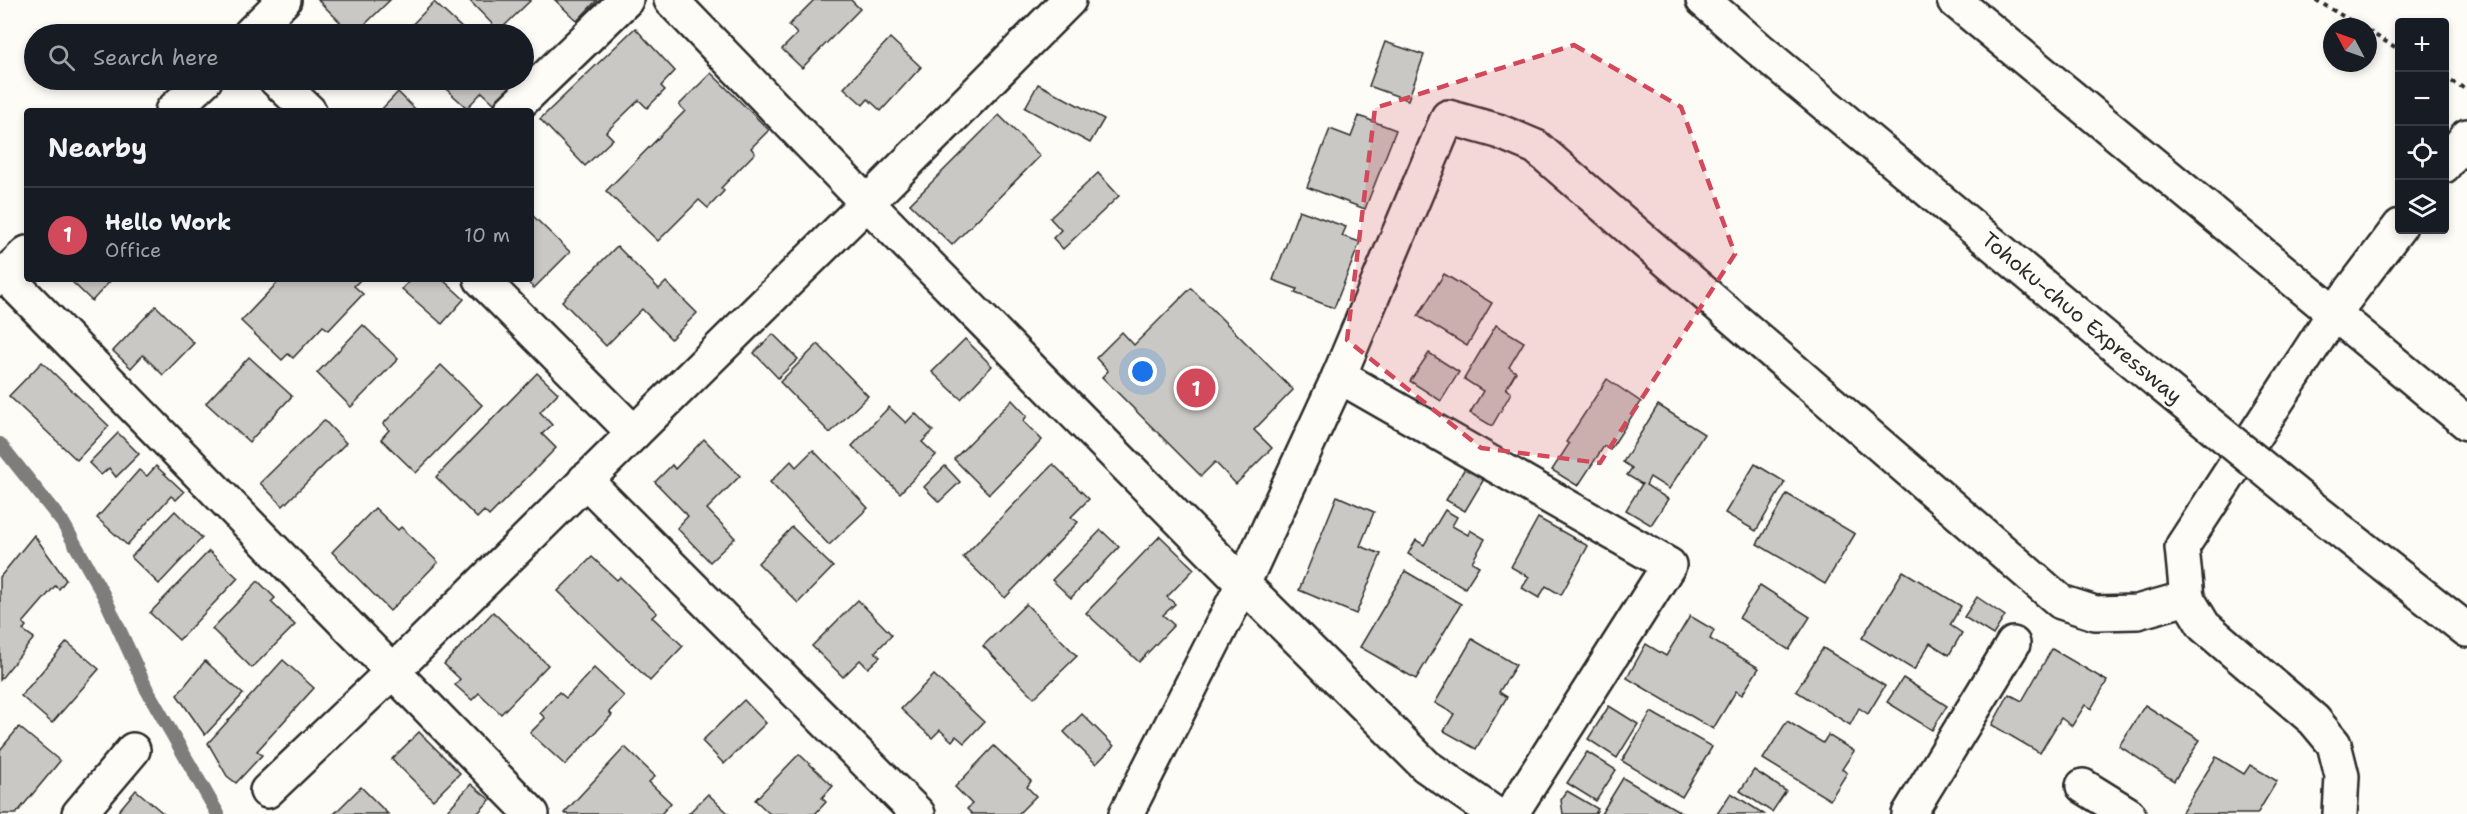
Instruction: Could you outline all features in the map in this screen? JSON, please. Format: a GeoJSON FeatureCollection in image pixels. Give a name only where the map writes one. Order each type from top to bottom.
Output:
{"type":"FeatureCollection","features":[{"type":"Feature","properties":{"kind":"main road"},"geometry":{"type":"LineString","coordinates":[[260,24],[284,0]]}},
{"type":"Feature","properties":{"kind":"main road"},"geometry":{"type":"LineString","coordinates":[[534,89],[626,0]]}},
{"type":"Feature","properties":{"kind":"main road"},"geometry":{"type":"LineString","coordinates":[[671,0],[867,203],[1426,766],[1495,814]]}},
{"type":"Feature","properties":{"kind":"main road"},"geometry":{"type":"LineString","coordinates":[[267,791],[394,670],[867,203],[1068,0]]}},
{"type":"Feature","properties":{"kind":"main road","name":"Tohoku-chuo Expressway"},"geometry":{"type":"LineString","coordinates":[[1703,0],[2157,381],[2312,508],[2467,630]]}},
{"type":"Feature","properties":{"kind":"main road"},"geometry":{"type":"LineString","coordinates":[[1954,0],[2467,423]]}},
{"type":"Feature","properties":{"kind":"main road"},"geometry":{"type":"LineString","coordinates":[[175,108],[194,90]]}},
{"type":"Feature","properties":{"kind":"main road"},"geometry":{"type":"LineString","coordinates":[[287,90],[306,108]]}},
{"type":"Feature","properties":{"kind":"main road"},"geometry":{"type":"LineString","coordinates":[[514,108],[533,90]]}},
{"type":"Feature","properties":{"kind":"main road"},"geometry":{"type":"LineString","coordinates":[[1126,814],[1243,584],[1340,376],[1448,117],[1498,131],[1536,147],[2061,602],[2096,613],[2127,613],[2187,598]]}},
{"type":"Feature","properties":{"kind":"main road"},"geometry":{"type":"LineString","coordinates":[[2449,161],[2467,136]]}},
{"type":"Feature","properties":{"kind":"main road"},"geometry":{"type":"LineString","coordinates":[[2340,814],[2342,776],[2334,744],[2314,720],[2204,626],[2187,598],[2182,547],[2335,312],[2395,233]]}},
{"type":"Feature","properties":{"kind":"main road"},"geometry":{"type":"LineString","coordinates":[[11,269],[532,814]]}},
{"type":"Feature","properties":{"kind":"main road"},"geometry":{"type":"LineString","coordinates":[[484,282],[634,433]]}},
{"type":"Feature","properties":{"kind":"main road"},"geometry":{"type":"LineString","coordinates":[[1340,376],[1670,566],[1511,814]]}},
{"type":"Feature","properties":{"kind":"main road"},"geometry":{"type":"LineString","coordinates":[[585,480],[918,814]]}},
{"type":"Feature","properties":{"kind":"main road"},"geometry":{"type":"LineString","coordinates":[[1909,814],[2013,644]]}},
{"type":"Feature","properties":{"kind":"main road"},"geometry":{"type":"LineString","coordinates":[[79,814],[132,750]]}},
{"type":"Feature","properties":{"kind":"main road"},"geometry":{"type":"LineString","coordinates":[[2083,786],[2128,814]]}},
{"type":"Feature","properties":{"kind":"path"},"geometry":{"type":"LineString","coordinates":[[2316,0],[2346,18]]}},
{"type":"Feature","properties":{"kind":"path"},"geometry":{"type":"LineString","coordinates":[[2377,36],[2395,47]]}},
{"type":"Feature","properties":{"kind":"path"},"geometry":{"type":"LineString","coordinates":[[2449,79],[2467,90]]}},
{"type":"Feature","properties":{"kind":"highlighted area"},"geometry":{"type":"Polygon","coordinates":[[[1574,45],[1681,107],[1735,254],[1600,463],[1481,448],[1347,340],[1375,108],[1574,45]]]}},
{"type":"Feature","properties":{"kind":"building"},"geometry":{"type":"Polygon","coordinates":[[[318,0],[390,0],[365,24],[342,24],[318,0]]]}},
{"type":"Feature","properties":{"kind":"building"},"geometry":{"type":"Polygon","coordinates":[[[469,0],[531,0],[506,24],[492,24],[469,0]]]}},
{"type":"Feature","properties":{"kind":"building"},"geometry":{"type":"Polygon","coordinates":[[[555,0],[597,0],[577,21],[555,0]]]}},
{"type":"Feature","properties":{"kind":"building"},"geometry":{"type":"Polygon","coordinates":[[[814,0],[851,0],[860,9],[802,68],[782,49],[797,34],[789,25],[814,0]]]}},
{"type":"Feature","properties":{"kind":"building"},"geometry":{"type":"Polygon","coordinates":[[[434,2],[457,24],[413,24],[434,2]]]}},
{"type":"Feature","properties":{"kind":"building"},"geometry":{"type":"Polygon","coordinates":[[[635,28],[675,71],[661,86],[665,90],[647,108],[639,100],[606,132],[613,139],[585,166],[540,119],[635,28]]]}},
{"type":"Feature","properties":{"kind":"building"},"geometry":{"type":"Polygon","coordinates":[[[890,38],[921,67],[881,111],[868,99],[863,105],[844,88],[890,38]]]}},
{"type":"Feature","properties":{"kind":"building"},"geometry":{"type":"Polygon","coordinates":[[[1385,42],[1424,55],[1408,100],[1369,86],[1385,42]]]}},
{"type":"Feature","properties":{"kind":"building"},"geometry":{"type":"Polygon","coordinates":[[[711,73],[769,130],[751,148],[755,153],[721,188],[724,191],[708,208],[699,200],[658,241],[606,191],[685,111],[679,105],[711,73]]]}},
{"type":"Feature","properties":{"kind":"building"},"geometry":{"type":"Polygon","coordinates":[[[1038,84],[1104,119],[1090,143],[1025,108],[1038,84]]]}},
{"type":"Feature","properties":{"kind":"building"},"geometry":{"type":"Polygon","coordinates":[[[447,90],[510,90],[496,105],[482,92],[467,108],[447,90]]]}},
{"type":"Feature","properties":{"kind":"building"},"geometry":{"type":"Polygon","coordinates":[[[398,92],[414,108],[383,108],[398,92]]]}},
{"type":"Feature","properties":{"kind":"building"},"geometry":{"type":"Polygon","coordinates":[[[999,115],[1040,156],[952,245],[910,204],[999,115]]]}},
{"type":"Feature","properties":{"kind":"building"},"geometry":{"type":"Polygon","coordinates":[[[1359,116],[1396,130],[1365,209],[1307,187],[1330,129],[1351,137],[1359,116]]]}},
{"type":"Feature","properties":{"kind":"building"},"geometry":{"type":"Polygon","coordinates":[[[1098,173],[1119,196],[1063,249],[1053,238],[1061,230],[1050,218],[1098,173]]]}},
{"type":"Feature","properties":{"kind":"building"},"geometry":{"type":"Polygon","coordinates":[[[1299,210],[1346,227],[1342,236],[1360,242],[1334,308],[1295,293],[1297,289],[1273,280],[1299,210]]]}},
{"type":"Feature","properties":{"kind":"building"},"geometry":{"type":"Polygon","coordinates":[[[534,217],[570,252],[534,288],[527,282],[534,282],[534,217]]]}},
{"type":"Feature","properties":{"kind":"building"},"geometry":{"type":"Polygon","coordinates":[[[617,246],[659,289],[666,282],[697,313],[671,339],[642,309],[606,346],[562,301],[617,246]]]}},
{"type":"Feature","properties":{"kind":"building"},"geometry":{"type":"Polygon","coordinates":[[[1444,274],[1492,303],[1467,346],[1418,316],[1444,274]]]}},
{"type":"Feature","properties":{"kind":"building"},"geometry":{"type":"Polygon","coordinates":[[[72,282],[109,282],[92,301],[72,282]]]}},
{"type":"Feature","properties":{"kind":"building"},"geometry":{"type":"Polygon","coordinates":[[[278,282],[358,282],[354,286],[363,294],[329,330],[323,326],[293,358],[288,354],[282,360],[241,321],[278,282]]]}},
{"type":"Feature","properties":{"kind":"building"},"geometry":{"type":"Polygon","coordinates":[[[408,282],[445,282],[464,299],[442,324],[402,289],[408,282]]]}},
{"type":"Feature","properties":{"kind":"building"},"geometry":{"type":"Polygon","coordinates":[[[1191,288],[1293,390],[1254,430],[1272,448],[1236,484],[1215,462],[1201,476],[1102,377],[1108,371],[1096,358],[1122,332],[1134,345],[1191,288]]]}},
{"type":"Feature","properties":{"kind":"building"},"geometry":{"type":"Polygon","coordinates":[[[156,306],[194,343],[163,375],[143,355],[131,368],[113,351],[156,306]]]}},
{"type":"Feature","properties":{"kind":"building"},"geometry":{"type":"Polygon","coordinates":[[[363,325],[398,359],[351,407],[317,373],[363,325]]]}},
{"type":"Feature","properties":{"kind":"building"},"geometry":{"type":"Polygon","coordinates":[[[1496,325],[1524,342],[1509,367],[1516,372],[1506,389],[1511,393],[1492,426],[1470,413],[1483,391],[1464,379],[1496,325]]]}},
{"type":"Feature","properties":{"kind":"building"},"geometry":{"type":"Polygon","coordinates":[[[773,334],[798,359],[778,378],[754,353],[773,334]]]}},
{"type":"Feature","properties":{"kind":"building"},"geometry":{"type":"Polygon","coordinates":[[[965,339],[992,366],[961,399],[932,372],[965,339]]]}},
{"type":"Feature","properties":{"kind":"building"},"geometry":{"type":"Polygon","coordinates":[[[818,344],[868,396],[830,433],[780,382],[818,344]]]}},
{"type":"Feature","properties":{"kind":"building"},"geometry":{"type":"Polygon","coordinates":[[[1429,353],[1459,372],[1441,401],[1410,381],[1429,353]]]}},
{"type":"Feature","properties":{"kind":"building"},"geometry":{"type":"Polygon","coordinates":[[[249,357],[292,396],[249,442],[206,403],[249,357]]]}},
{"type":"Feature","properties":{"kind":"building"},"geometry":{"type":"Polygon","coordinates":[[[42,362],[109,426],[77,460],[9,396],[42,362]]]}},
{"type":"Feature","properties":{"kind":"building"},"geometry":{"type":"Polygon","coordinates":[[[441,365],[482,405],[416,473],[381,439],[389,430],[383,424],[441,365]]]}},
{"type":"Feature","properties":{"kind":"building"},"geometry":{"type":"Polygon","coordinates":[[[537,373],[558,393],[540,412],[552,425],[542,434],[556,448],[489,516],[484,511],[477,518],[436,477],[537,373]]]}},
{"type":"Feature","properties":{"kind":"building"},"geometry":{"type":"Polygon","coordinates":[[[1607,379],[1641,402],[1610,450],[1604,446],[1578,486],[1552,470],[1569,444],[1566,442],[1607,379]]]}},
{"type":"Feature","properties":{"kind":"building"},"geometry":{"type":"Polygon","coordinates":[[[1012,400],[1027,416],[1023,421],[1042,440],[989,494],[954,459],[1012,400]]]}},
{"type":"Feature","properties":{"kind":"building"},"geometry":{"type":"Polygon","coordinates":[[[1658,405],[1704,434],[1669,489],[1650,477],[1646,485],[1668,499],[1651,525],[1626,510],[1642,484],[1627,475],[1632,468],[1623,462],[1658,405]]]}},
{"type":"Feature","properties":{"kind":"building"},"geometry":{"type":"Polygon","coordinates":[[[889,407],[906,423],[915,413],[933,431],[922,442],[936,455],[900,493],[852,446],[889,407]]]}},
{"type":"Feature","properties":{"kind":"building"},"geometry":{"type":"Polygon","coordinates":[[[324,420],[346,443],[283,506],[260,483],[324,420]]]}},
{"type":"Feature","properties":{"kind":"building"},"geometry":{"type":"Polygon","coordinates":[[[118,433],[139,454],[116,477],[109,468],[101,475],[89,463],[118,433]]]}},
{"type":"Feature","properties":{"kind":"building"},"geometry":{"type":"Polygon","coordinates":[[[704,439],[740,476],[707,509],[735,538],[710,562],[677,528],[688,516],[655,482],[672,465],[675,469],[704,439]]]}},
{"type":"Feature","properties":{"kind":"building"},"geometry":{"type":"Polygon","coordinates":[[[813,450],[868,508],[829,545],[770,482],[791,461],[796,467],[813,450]]]}},
{"type":"Feature","properties":{"kind":"building"},"geometry":{"type":"Polygon","coordinates":[[[1053,464],[1089,499],[1071,517],[1078,522],[1005,598],[963,557],[1053,464]]]}},
{"type":"Feature","properties":{"kind":"building"},"geometry":{"type":"Polygon","coordinates":[[[1755,464],[1785,482],[1756,531],[1725,513],[1755,464]]]}},
{"type":"Feature","properties":{"kind":"building"},"geometry":{"type":"Polygon","coordinates":[[[156,466],[184,492],[176,500],[171,496],[127,545],[97,518],[139,470],[147,476],[156,466]]]}},
{"type":"Feature","properties":{"kind":"building"},"geometry":{"type":"Polygon","coordinates":[[[945,466],[960,482],[939,502],[924,487],[945,466]]]}},
{"type":"Feature","properties":{"kind":"building"},"geometry":{"type":"Polygon","coordinates":[[[1465,468],[1484,479],[1465,511],[1446,500],[1465,468]]]}},
{"type":"Feature","properties":{"kind":"building"},"geometry":{"type":"Polygon","coordinates":[[[1787,494],[1855,534],[1825,584],[1757,544],[1787,494]]]}},
{"type":"Feature","properties":{"kind":"building"},"geometry":{"type":"Polygon","coordinates":[[[1337,496],[1374,512],[1360,546],[1381,554],[1356,614],[1299,590],[1337,496]]]}},
{"type":"Feature","properties":{"kind":"building"},"geometry":{"type":"Polygon","coordinates":[[[375,508],[398,530],[401,527],[438,562],[390,611],[332,552],[375,508]]]}},
{"type":"Feature","properties":{"kind":"building"},"geometry":{"type":"Polygon","coordinates":[[[1445,510],[1457,517],[1452,526],[1468,535],[1470,530],[1485,539],[1472,562],[1479,566],[1465,588],[1408,554],[1416,540],[1424,545],[1445,510]]]}},
{"type":"Feature","properties":{"kind":"building"},"geometry":{"type":"Polygon","coordinates":[[[175,511],[202,538],[159,584],[131,557],[175,511]]]}},
{"type":"Feature","properties":{"kind":"building"},"geometry":{"type":"Polygon","coordinates":[[[1538,518],[1588,546],[1561,595],[1546,586],[1539,598],[1522,588],[1529,577],[1511,567],[1538,518]]]}},
{"type":"Feature","properties":{"kind":"building"},"geometry":{"type":"Polygon","coordinates":[[[792,527],[833,567],[798,603],[758,563],[792,527]]]}},
{"type":"Feature","properties":{"kind":"building"},"geometry":{"type":"Polygon","coordinates":[[[1101,530],[1119,547],[1071,598],[1052,580],[1101,530]]]}},
{"type":"Feature","properties":{"kind":"building"},"geometry":{"type":"Polygon","coordinates":[[[34,535],[66,580],[59,589],[55,586],[23,623],[26,626],[23,630],[34,638],[0,680],[0,577],[34,535]]]}},
{"type":"Feature","properties":{"kind":"building"},"geometry":{"type":"Polygon","coordinates":[[[1160,536],[1194,569],[1167,597],[1175,604],[1163,615],[1174,625],[1139,662],[1086,613],[1160,536]]]}},
{"type":"Feature","properties":{"kind":"building"},"geometry":{"type":"Polygon","coordinates":[[[209,551],[238,578],[179,640],[150,613],[209,551]]]}},
{"type":"Feature","properties":{"kind":"building"},"geometry":{"type":"Polygon","coordinates":[[[592,557],[617,580],[620,577],[657,613],[652,617],[683,646],[650,681],[558,591],[592,557]]]}},
{"type":"Feature","properties":{"kind":"building"},"geometry":{"type":"Polygon","coordinates":[[[1405,571],[1461,604],[1416,679],[1360,647],[1405,571]]]}},
{"type":"Feature","properties":{"kind":"building"},"geometry":{"type":"Polygon","coordinates":[[[1903,571],[1961,606],[1950,625],[1962,633],[1949,655],[1930,643],[1914,670],[1862,638],[1903,571]]]}},
{"type":"Feature","properties":{"kind":"building"},"geometry":{"type":"Polygon","coordinates":[[[258,581],[275,598],[271,602],[295,625],[252,668],[212,629],[258,581]]]}},
{"type":"Feature","properties":{"kind":"building"},"geometry":{"type":"Polygon","coordinates":[[[1760,585],[1810,617],[1789,650],[1739,618],[1760,585]]]}},
{"type":"Feature","properties":{"kind":"building"},"geometry":{"type":"Polygon","coordinates":[[[1977,597],[2005,616],[1993,635],[1964,617],[1977,597]]]}},
{"type":"Feature","properties":{"kind":"building"},"geometry":{"type":"Polygon","coordinates":[[[858,600],[892,635],[875,652],[880,657],[868,668],[860,660],[843,677],[812,646],[858,600]]]}},
{"type":"Feature","properties":{"kind":"building"},"geometry":{"type":"Polygon","coordinates":[[[1026,604],[1077,656],[1034,698],[983,646],[1026,604]]]}},
{"type":"Feature","properties":{"kind":"building"},"geometry":{"type":"Polygon","coordinates":[[[493,612],[548,665],[501,714],[479,693],[472,700],[455,685],[460,679],[444,664],[493,612]]]}},
{"type":"Feature","properties":{"kind":"building"},"geometry":{"type":"Polygon","coordinates":[[[1690,616],[1714,630],[1710,639],[1759,668],[1742,695],[1736,691],[1713,729],[1627,678],[1646,644],[1666,656],[1690,616]]]}},
{"type":"Feature","properties":{"kind":"building"},"geometry":{"type":"Polygon","coordinates":[[[1472,639],[1516,665],[1499,692],[1507,697],[1476,749],[1444,731],[1454,714],[1435,703],[1472,639]]]}},
{"type":"Feature","properties":{"kind":"building"},"geometry":{"type":"Polygon","coordinates":[[[67,642],[99,669],[52,723],[21,696],[67,642]]]}},
{"type":"Feature","properties":{"kind":"building"},"geometry":{"type":"Polygon","coordinates":[[[1823,648],[1885,686],[1868,714],[1859,708],[1850,725],[1796,691],[1823,648]]]}},
{"type":"Feature","properties":{"kind":"building"},"geometry":{"type":"Polygon","coordinates":[[[2052,649],[2107,681],[2091,709],[2085,705],[2072,726],[2061,718],[2040,753],[1992,725],[2009,694],[2022,701],[2052,649]]]}},
{"type":"Feature","properties":{"kind":"building"},"geometry":{"type":"Polygon","coordinates":[[[283,660],[314,688],[257,751],[262,755],[236,783],[227,776],[208,743],[283,660]]]}},
{"type":"Feature","properties":{"kind":"building"},"geometry":{"type":"Polygon","coordinates":[[[205,661],[243,694],[205,735],[177,695],[205,661]]]}},
{"type":"Feature","properties":{"kind":"building"},"geometry":{"type":"Polygon","coordinates":[[[594,668],[624,696],[609,712],[612,715],[565,765],[530,733],[545,718],[540,713],[559,692],[566,698],[594,668]]]}},
{"type":"Feature","properties":{"kind":"building"},"geometry":{"type":"Polygon","coordinates":[[[934,675],[984,722],[964,743],[956,736],[952,741],[940,730],[932,738],[901,709],[934,675]]]}},
{"type":"Feature","properties":{"kind":"building"},"geometry":{"type":"Polygon","coordinates":[[[1903,678],[1947,706],[1932,730],[1887,702],[1903,678]]]}},
{"type":"Feature","properties":{"kind":"building"},"geometry":{"type":"Polygon","coordinates":[[[744,700],[766,723],[724,764],[702,741],[744,700]]]}},
{"type":"Feature","properties":{"kind":"building"},"geometry":{"type":"Polygon","coordinates":[[[2145,705],[2200,740],[2174,781],[2119,746],[2145,705]]]}},
{"type":"Feature","properties":{"kind":"building"},"geometry":{"type":"Polygon","coordinates":[[[1609,706],[1638,724],[1617,758],[1588,739],[1609,706]]]}},
{"type":"Feature","properties":{"kind":"building"},"geometry":{"type":"Polygon","coordinates":[[[1651,712],[1712,747],[1682,797],[1622,761],[1651,712]]]}},
{"type":"Feature","properties":{"kind":"building"},"geometry":{"type":"Polygon","coordinates":[[[1082,714],[1114,746],[1096,764],[1064,732],[1082,714]]]}},
{"type":"Feature","properties":{"kind":"building"},"geometry":{"type":"Polygon","coordinates":[[[1787,721],[1823,743],[1828,735],[1854,751],[1842,769],[1847,773],[1830,800],[1763,759],[1787,721]]]}},
{"type":"Feature","properties":{"kind":"building"},"geometry":{"type":"Polygon","coordinates":[[[19,727],[60,761],[16,814],[0,814],[0,750],[19,727]]]}},
{"type":"Feature","properties":{"kind":"building"},"geometry":{"type":"Polygon","coordinates":[[[419,732],[460,773],[433,800],[392,759],[419,732]]]}},
{"type":"Feature","properties":{"kind":"building"},"geometry":{"type":"Polygon","coordinates":[[[994,746],[1031,781],[1027,787],[1036,796],[1018,814],[972,814],[967,809],[972,804],[955,787],[994,746]]]}},
{"type":"Feature","properties":{"kind":"building"},"geometry":{"type":"Polygon","coordinates":[[[625,747],[655,776],[649,782],[671,803],[661,814],[564,813],[625,747]]]}},
{"type":"Feature","properties":{"kind":"building"},"geometry":{"type":"Polygon","coordinates":[[[1587,752],[1616,770],[1596,801],[1567,783],[1587,752]]]}},
{"type":"Feature","properties":{"kind":"building"},"geometry":{"type":"Polygon","coordinates":[[[799,754],[833,786],[822,798],[826,802],[815,814],[770,814],[755,800],[799,754]]]}},
{"type":"Feature","properties":{"kind":"building"},"geometry":{"type":"Polygon","coordinates":[[[2216,757],[2244,774],[2250,765],[2277,781],[2257,814],[2181,814],[2216,757]]]}},
{"type":"Feature","properties":{"kind":"building"},"geometry":{"type":"Polygon","coordinates":[[[1754,770],[1786,791],[1772,812],[1740,791],[1754,770]]]}},
{"type":"Feature","properties":{"kind":"building"},"geometry":{"type":"Polygon","coordinates":[[[1623,778],[1682,813],[1682,814],[1601,814],[1623,778]]]}},
{"type":"Feature","properties":{"kind":"building"},"geometry":{"type":"Polygon","coordinates":[[[471,784],[490,800],[477,814],[450,814],[447,811],[471,784]]]}},
{"type":"Feature","properties":{"kind":"building"},"geometry":{"type":"Polygon","coordinates":[[[361,787],[388,814],[334,814],[361,787]]]}},
{"type":"Feature","properties":{"kind":"building"},"geometry":{"type":"Polygon","coordinates":[[[136,790],[164,814],[116,814],[136,790]]]}},
{"type":"Feature","properties":{"kind":"building"},"geometry":{"type":"Polygon","coordinates":[[[1567,791],[1598,809],[1595,814],[1563,814],[1561,800],[1567,791]]]}},
{"type":"Feature","properties":{"kind":"building"},"geometry":{"type":"Polygon","coordinates":[[[1731,793],[1764,814],[1717,814],[1731,793]]]}},
{"type":"Feature","properties":{"kind":"building"},"geometry":{"type":"Polygon","coordinates":[[[708,794],[729,814],[688,814],[708,794]]]}},
{"type":"Feature","properties":{"kind":"waterway"},"geometry":{"type":"LineString","coordinates":[[0,444],[63,523],[103,594],[147,690],[218,814]]}},
{"type":"Feature","properties":{"kind":"place","name":"Hello Work"},"geometry":{"type":"Point","coordinates":[1196,388]}}]}
